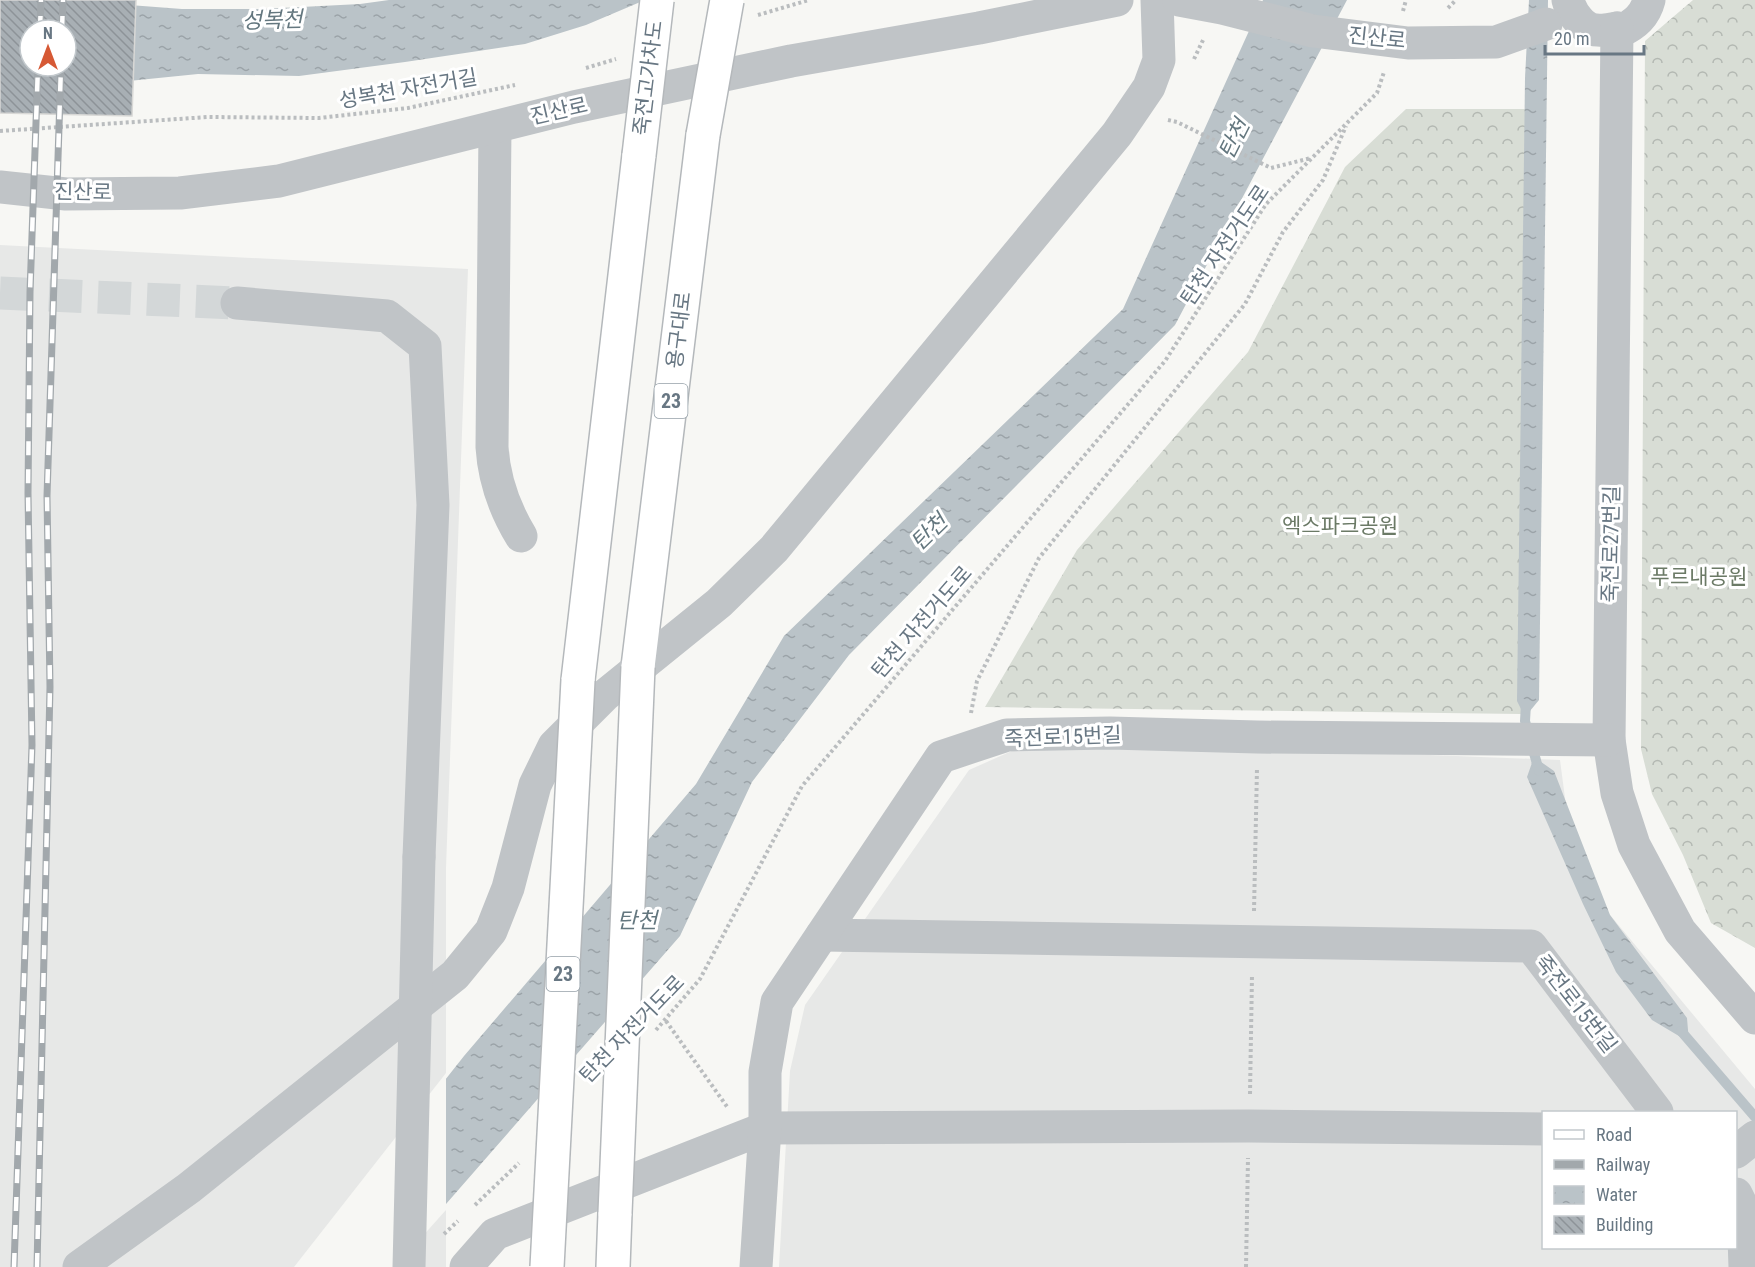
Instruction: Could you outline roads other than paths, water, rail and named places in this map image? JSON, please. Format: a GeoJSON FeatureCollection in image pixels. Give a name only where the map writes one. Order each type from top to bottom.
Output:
{"type":"FeatureCollection","features":[{"type":"Feature","properties":{"kind":"main road","name":"23"},"geometry":{"type":"LineString","coordinates":[[547,1267],[578,680],[639,155],[648,0]]}},
{"type":"Feature","properties":{"kind":"main road","name":"죽전고가차도"},"geometry":{"type":"LineString","coordinates":[[639,155],[657,0]]}},
{"type":"Feature","properties":{"kind":"main road"},"geometry":{"type":"LineString","coordinates":[[703,135],[716,0]]}},
{"type":"Feature","properties":{"kind":"main road","name":"23"},"geometry":{"type":"LineString","coordinates":[[703,135],[740,8]]}},
{"type":"Feature","properties":{"kind":"main road","name":"용구대로"},"geometry":{"type":"LineString","coordinates":[[613,1267],[638,667],[703,135]]}},
{"type":"Feature","properties":{"kind":"street","name":"진산로"},"geometry":{"type":"LineString","coordinates":[[0,187],[66,194],[180,193],[279,182],[574,107],[791,61],[980,28],[1117,0]]}},
{"type":"Feature","properties":{"kind":"street"},"geometry":{"type":"LineString","coordinates":[[79,1267],[189,1188],[455,975],[491,932],[508,888],[535,784],[554,746],[604,696],[719,603],[774,549],[1117,134],[1149,87],[1159,60],[1157,0]]}},
{"type":"Feature","properties":{"kind":"street","name":"진산로"},"geometry":{"type":"LineString","coordinates":[[1179,0],[1222,8],[1313,31],[1408,43],[1496,42],[1562,12]]}},
{"type":"Feature","properties":{"kind":"street"},"geometry":{"type":"LineString","coordinates":[[1562,12],[1596,31],[1617,28],[1621,31],[1633,25],[1643,16],[1649,0]]}},
{"type":"Feature","properties":{"kind":"street","name":"죽전로27번길"},"geometry":{"type":"LineString","coordinates":[[1617,28],[1609,740],[1617,793],[1634,845],[1680,931],[1755,1018]]}},
{"type":"Feature","properties":{"kind":"street"},"geometry":{"type":"LineString","coordinates":[[495,127],[492,447],[494,472],[508,515],[521,536]]}},
{"type":"Feature","properties":{"kind":"street"},"geometry":{"type":"LineString","coordinates":[[237,303],[387,316],[425,346],[433,506],[419,857],[409,1267]]}},
{"type":"Feature","properties":{"kind":"street","name":"죽전로15번길"},"geometry":{"type":"LineString","coordinates":[[756,1267],[765,1128],[765,1072],[777,1002],[941,757],[1007,735],[1110,733],[1257,737],[1609,740]]}},
{"type":"Feature","properties":{"kind":"street","name":"죽전로15번길"},"geometry":{"type":"LineString","coordinates":[[822,935],[1531,946],[1655,1111]]}},
{"type":"Feature","properties":{"kind":"street"},"geometry":{"type":"LineString","coordinates":[[466,1267],[495,1234],[765,1128],[1249,1126],[1542,1129]]}},
{"type":"Feature","properties":{"kind":"street"},"geometry":{"type":"LineString","coordinates":[[1737,1151],[1755,1137]]}},
{"type":"Feature","properties":{"kind":"street"},"geometry":{"type":"LineString","coordinates":[[1737,1196],[1743,1208],[1745,1267]]}},
{"type":"Feature","properties":{"kind":"water","name":"성복천"},"geometry":{"type":"Polygon","coordinates":[[[389,0],[645,0],[586,25],[525,44],[405,62],[299,76],[198,74],[0,94],[0,3],[90,2],[182,9],[262,9],[360,4],[389,0]]]}},
{"type":"Feature","properties":{"kind":"water","name":"탄천"},"geometry":{"type":"Polygon","coordinates":[[[1263,0],[1347,0],[1175,325],[849,655],[752,782],[680,936],[391,1267],[297,1267],[464,1056],[696,784],[784,636],[1123,309],[1263,0]]]}},
{"type":"Feature","properties":{"kind":"water"},"geometry":{"type":"Polygon","coordinates":[[[1529,0],[1548,0],[1539,700],[1525,717],[1517,701],[1525,78],[1529,0]]]}},
{"type":"Feature","properties":{"kind":"water"},"geometry":{"type":"Polygon","coordinates":[[[1534,757],[1554,771],[1610,915],[1687,1018],[1689,1042],[1652,1020],[1616,972],[1527,777],[1534,757]]]}},
{"type":"Feature","properties":{"kind":"waterway"},"geometry":{"type":"LineString","coordinates":[[1526,704],[1525,721],[1539,771]]}},
{"type":"Feature","properties":{"kind":"waterway"},"geometry":{"type":"LineString","coordinates":[[1681,1031],[1755,1117]]}},
{"type":"Feature","properties":{"kind":"tunnel"},"geometry":{"type":"LineString","coordinates":[[0,293],[237,303]]}},
{"type":"Feature","properties":{"kind":"railway"},"geometry":{"type":"LineString","coordinates":[[40,18],[41,0]]}},
{"type":"Feature","properties":{"kind":"railway"},"geometry":{"type":"LineString","coordinates":[[62,18],[63,0]]}},
{"type":"Feature","properties":{"kind":"railway"},"geometry":{"type":"LineString","coordinates":[[14,1267],[32,745],[28,493],[30,292],[38,78]]}},
{"type":"Feature","properties":{"kind":"railway"},"geometry":{"type":"LineString","coordinates":[[37,1267],[50,687],[47,496],[61,78]]}},
{"type":"Feature","properties":{"kind":"park label","name":"엑스파크공원"},"geometry":{"type":"Point","coordinates":[1340,526]}},
{"type":"Feature","properties":{"kind":"park label","name":"푸르내공원"},"geometry":{"type":"Point","coordinates":[1699,577]}}]}
